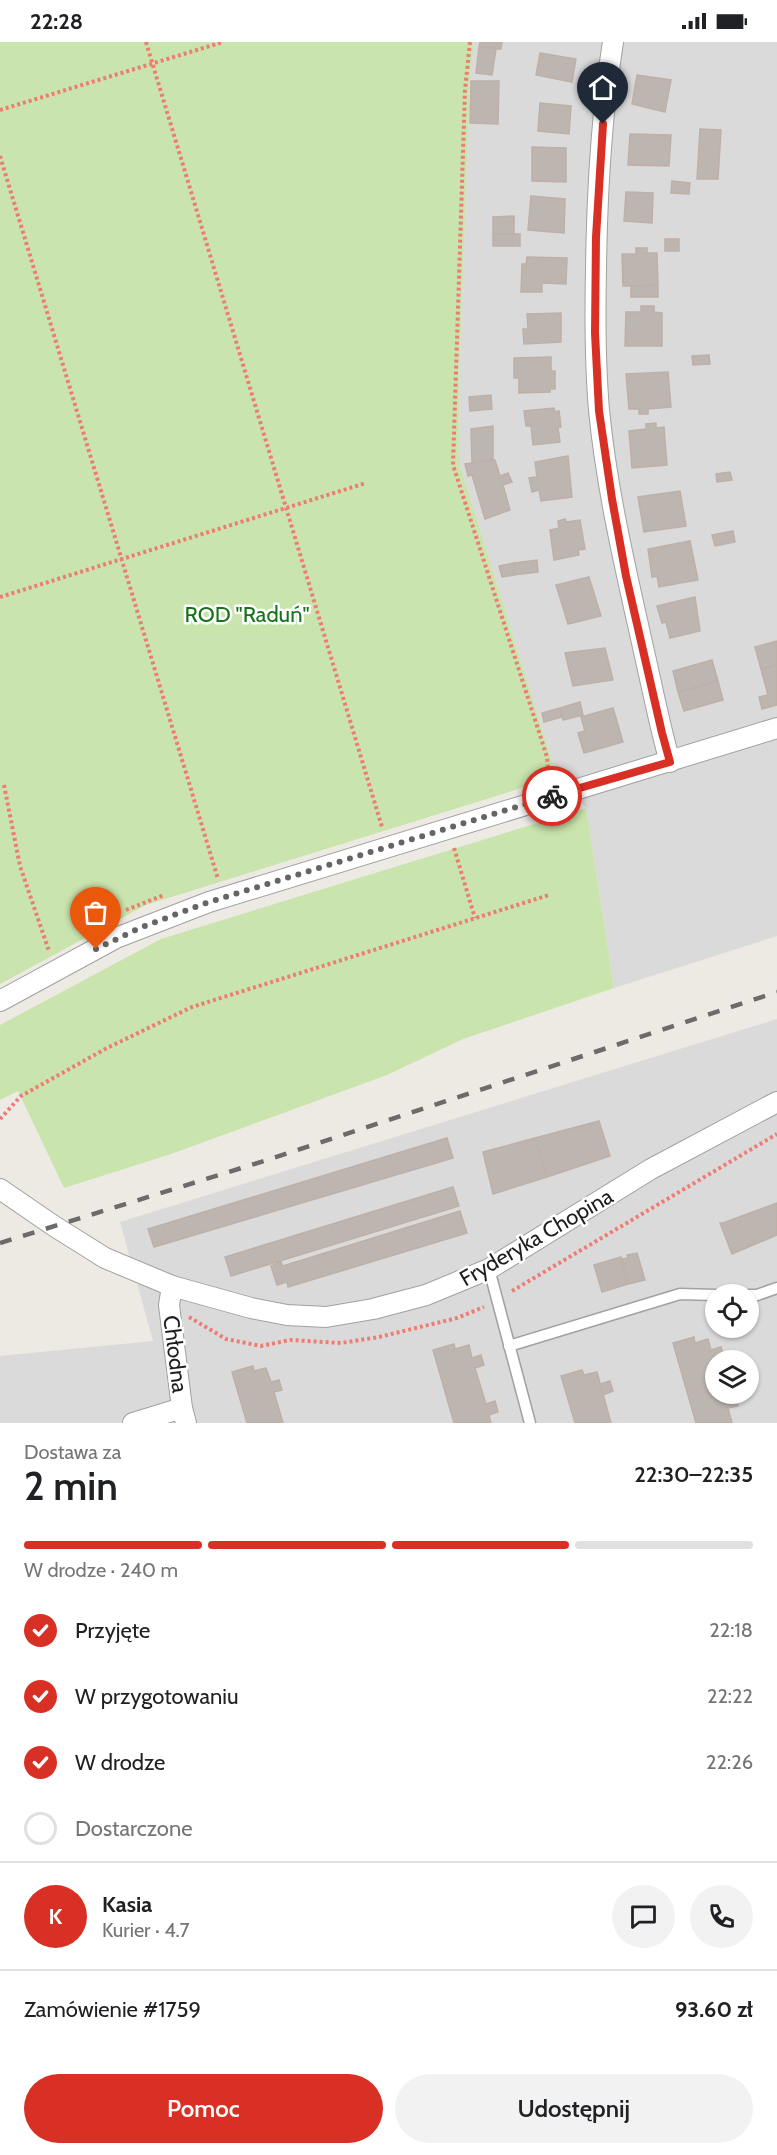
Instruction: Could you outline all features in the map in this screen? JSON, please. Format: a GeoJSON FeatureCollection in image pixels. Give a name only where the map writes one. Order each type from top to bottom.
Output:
{"type":"FeatureCollection","features":[{"type":"Feature","properties":{"kind":"street"},"geometry":{"type":"LineString","coordinates":[[613,42],[601,144],[596,237],[595,333],[599,411],[626,576],[670,762]]}},
{"type":"Feature","properties":{"kind":"street"},"geometry":{"type":"LineString","coordinates":[[0,1001],[116,938],[209,902],[777,728]]}},
{"type":"Feature","properties":{"kind":"street","name":"Fryderyka Chopina"},"geometry":{"type":"LineString","coordinates":[[0,1189],[105,1258],[172,1286],[251,1308],[287,1315],[326,1317],[374,1309],[426,1295],[489,1269],[651,1169],[777,1102]]}},
{"type":"Feature","properties":{"kind":"street","name":"Chłodna"},"geometry":{"type":"LineString","coordinates":[[172,1286],[169,1305],[184,1416]]}},
{"type":"Feature","properties":{"kind":"street"},"geometry":{"type":"LineString","coordinates":[[132,1423],[184,1416]]}},
{"type":"Feature","properties":{"kind":"lane"},"geometry":{"type":"LineString","coordinates":[[489,1269],[530,1423]]}},
{"type":"Feature","properties":{"kind":"lane"},"geometry":{"type":"LineString","coordinates":[[759,1294],[777,1288]]}},
{"type":"Feature","properties":{"kind":"lane"},"geometry":{"type":"LineString","coordinates":[[509,1347],[680,1294],[705,1295]]}},
{"type":"Feature","properties":{"kind":"path"},"geometry":{"type":"LineString","coordinates":[[147,42],[382,827]]}},
{"type":"Feature","properties":{"kind":"path"},"geometry":{"type":"LineString","coordinates":[[0,110],[223,42]]}},
{"type":"Feature","properties":{"kind":"path"},"geometry":{"type":"LineString","coordinates":[[470,42],[465,90],[453,465],[547,757],[549,776]]}},
{"type":"Feature","properties":{"kind":"path"},"geometry":{"type":"LineString","coordinates":[[0,156],[219,882]]}},
{"type":"Feature","properties":{"kind":"path"},"geometry":{"type":"LineString","coordinates":[[0,597],[366,483]]}},
{"type":"Feature","properties":{"kind":"path"},"geometry":{"type":"LineString","coordinates":[[4,785],[20,866],[49,951]]}},
{"type":"Feature","properties":{"kind":"path"},"geometry":{"type":"LineString","coordinates":[[454,848],[475,918]]}},
{"type":"Feature","properties":{"kind":"path"},"geometry":{"type":"LineString","coordinates":[[0,1119],[21,1096],[107,1048],[192,1007],[549,895]]}},
{"type":"Feature","properties":{"kind":"path"},"geometry":{"type":"LineString","coordinates":[[662,1203],[777,1134]]}},
{"type":"Feature","properties":{"kind":"shaded area"},"geometry":{"type":"Polygon","coordinates":[[[474,42],[777,42],[777,936],[614,988],[586,808],[557,777],[460,465],[459,386],[470,80],[474,42]]]}},
{"type":"Feature","properties":{"kind":"shaded area"},"geometry":{"type":"Polygon","coordinates":[[[777,1019],[777,1423],[0,1423],[0,1356],[153,1341],[120,1222],[777,1019]]]}},
{"type":"Feature","properties":{"kind":"green space","name":"ROD \"Raduń\""},"geometry":{"type":"Polygon","coordinates":[[[0,42],[474,42],[470,80],[459,386],[460,465],[557,777],[146,905],[0,984],[0,42]]]}},
{"type":"Feature","properties":{"kind":"green space"},"geometry":{"type":"Polygon","coordinates":[[[586,808],[614,988],[463,1039],[387,1075],[171,1154],[64,1188],[18,1091],[0,1100],[0,1025],[161,939],[586,808]]]}},
{"type":"Feature","properties":{"kind":"building"},"geometry":{"type":"Polygon","coordinates":[[[480,42],[502,42],[501,49],[479,47],[480,42]]]}},
{"type":"Feature","properties":{"kind":"building"},"geometry":{"type":"Polygon","coordinates":[[[479,47],[496,49],[492,75],[476,73],[479,47]]]}},
{"type":"Feature","properties":{"kind":"building"},"geometry":{"type":"Polygon","coordinates":[[[540,53],[576,59],[572,82],[536,75],[540,53]]]}},
{"type":"Feature","properties":{"kind":"building"},"geometry":{"type":"Polygon","coordinates":[[[637,75],[671,80],[665,112],[632,104],[637,75]]]}},
{"type":"Feature","properties":{"kind":"building"},"geometry":{"type":"Polygon","coordinates":[[[471,81],[499,81],[498,124],[470,123],[471,81]]]}},
{"type":"Feature","properties":{"kind":"building"},"geometry":{"type":"Polygon","coordinates":[[[540,103],[571,106],[569,134],[538,131],[540,103]]]}},
{"type":"Feature","properties":{"kind":"building"},"geometry":{"type":"Polygon","coordinates":[[[700,129],[721,130],[718,179],[697,179],[700,129]]]}},
{"type":"Feature","properties":{"kind":"building"},"geometry":{"type":"Polygon","coordinates":[[[630,134],[671,135],[669,166],[628,165],[630,134]]]}},
{"type":"Feature","properties":{"kind":"building"},"geometry":{"type":"Polygon","coordinates":[[[532,147],[566,148],[566,182],[532,181],[532,147]]]}},
{"type":"Feature","properties":{"kind":"building"},"geometry":{"type":"Polygon","coordinates":[[[672,181],[690,183],[689,194],[671,193],[672,181]]]}},
{"type":"Feature","properties":{"kind":"building"},"geometry":{"type":"Polygon","coordinates":[[[626,192],[653,193],[652,223],[624,221],[626,192]]]}},
{"type":"Feature","properties":{"kind":"building"},"geometry":{"type":"Polygon","coordinates":[[[531,196],[565,199],[564,233],[528,230],[531,196]]]}},
{"type":"Feature","properties":{"kind":"building"},"geometry":{"type":"Polygon","coordinates":[[[514,216],[514,234],[493,234],[493,217],[514,216]]]}},
{"type":"Feature","properties":{"kind":"building"},"geometry":{"type":"Polygon","coordinates":[[[493,234],[520,234],[520,246],[493,246],[493,234]]]}},
{"type":"Feature","properties":{"kind":"building"},"geometry":{"type":"Polygon","coordinates":[[[665,239],[679,239],[679,251],[665,251],[665,239]]]}},
{"type":"Feature","properties":{"kind":"building"},"geometry":{"type":"Polygon","coordinates":[[[636,248],[647,248],[647,253],[657,253],[658,285],[623,286],[622,254],[636,254],[636,248]]]}},
{"type":"Feature","properties":{"kind":"building"},"geometry":{"type":"Polygon","coordinates":[[[527,257],[567,258],[566,284],[542,283],[542,292],[521,292],[522,264],[526,264],[527,257]]]}},
{"type":"Feature","properties":{"kind":"building"},"geometry":{"type":"Polygon","coordinates":[[[658,285],[658,297],[631,297],[631,286],[658,285]]]}},
{"type":"Feature","properties":{"kind":"building"},"geometry":{"type":"Polygon","coordinates":[[[641,306],[654,306],[654,312],[662,313],[662,346],[625,346],[626,312],[641,312],[641,306]]]}},
{"type":"Feature","properties":{"kind":"building"},"geometry":{"type":"Polygon","coordinates":[[[561,313],[561,342],[524,344],[523,329],[528,329],[527,314],[561,313]]]}},
{"type":"Feature","properties":{"kind":"building"},"geometry":{"type":"Polygon","coordinates":[[[709,355],[710,364],[693,365],[692,356],[709,355]]]}},
{"type":"Feature","properties":{"kind":"building"},"geometry":{"type":"Polygon","coordinates":[[[551,357],[551,371],[555,371],[555,389],[550,389],[550,392],[519,393],[519,378],[514,378],[514,358],[551,357]]]}},
{"type":"Feature","properties":{"kind":"building"},"geometry":{"type":"Polygon","coordinates":[[[668,372],[671,407],[648,409],[648,414],[639,414],[639,409],[629,409],[626,374],[668,372]]]}},
{"type":"Feature","properties":{"kind":"building"},"geometry":{"type":"Polygon","coordinates":[[[491,395],[492,409],[470,411],[469,397],[491,395]]]}},
{"type":"Feature","properties":{"kind":"building"},"geometry":{"type":"Polygon","coordinates":[[[554,408],[555,412],[559,411],[560,442],[533,445],[531,426],[526,426],[524,411],[554,408]]]}},
{"type":"Feature","properties":{"kind":"building"},"geometry":{"type":"Polygon","coordinates":[[[656,423],[656,428],[664,427],[667,465],[632,468],[629,431],[646,429],[646,424],[656,423]]]}},
{"type":"Feature","properties":{"kind":"building"},"geometry":{"type":"Polygon","coordinates":[[[493,426],[493,460],[472,463],[471,429],[493,426]]]}},
{"type":"Feature","properties":{"kind":"building"},"geometry":{"type":"Polygon","coordinates":[[[568,456],[572,497],[541,501],[539,490],[532,492],[529,478],[537,477],[535,462],[568,456]]]}},
{"type":"Feature","properties":{"kind":"building"},"geometry":{"type":"Polygon","coordinates":[[[495,460],[500,476],[508,473],[512,482],[503,485],[510,510],[485,519],[472,475],[468,476],[465,464],[495,460]]]}},
{"type":"Feature","properties":{"kind":"building"},"geometry":{"type":"Polygon","coordinates":[[[730,472],[732,480],[717,482],[716,474],[730,472]]]}},
{"type":"Feature","properties":{"kind":"building"},"geometry":{"type":"Polygon","coordinates":[[[680,491],[686,526],[644,532],[638,497],[680,491]]]}},
{"type":"Feature","properties":{"kind":"building"},"geometry":{"type":"Polygon","coordinates":[[[565,519],[566,522],[580,520],[585,549],[578,550],[579,555],[554,560],[550,530],[559,528],[558,521],[565,519]]]}},
{"type":"Feature","properties":{"kind":"building"},"geometry":{"type":"Polygon","coordinates":[[[733,531],[735,542],[715,546],[712,535],[733,531]]]}},
{"type":"Feature","properties":{"kind":"building"},"geometry":{"type":"Polygon","coordinates":[[[690,541],[698,580],[659,587],[657,576],[652,577],[648,549],[690,541]]]}},
{"type":"Feature","properties":{"kind":"building"},"geometry":{"type":"Polygon","coordinates":[[[537,560],[538,572],[514,575],[514,563],[537,560]]]}},
{"type":"Feature","properties":{"kind":"building"},"geometry":{"type":"Polygon","coordinates":[[[514,563],[514,575],[502,577],[499,566],[514,563]]]}},
{"type":"Feature","properties":{"kind":"building"},"geometry":{"type":"Polygon","coordinates":[[[589,577],[601,616],[568,624],[556,585],[589,577]]]}},
{"type":"Feature","properties":{"kind":"building"},"geometry":{"type":"Polygon","coordinates":[[[695,597],[700,631],[670,638],[666,622],[662,623],[657,606],[695,597]]]}},
{"type":"Feature","properties":{"kind":"building"},"geometry":{"type":"Polygon","coordinates":[[[777,641],[777,665],[761,669],[755,647],[777,641]]]}},
{"type":"Feature","properties":{"kind":"building"},"geometry":{"type":"Polygon","coordinates":[[[605,648],[613,680],[573,686],[565,653],[605,648]]]}},
{"type":"Feature","properties":{"kind":"building"},"geometry":{"type":"Polygon","coordinates":[[[712,660],[718,681],[678,692],[673,671],[712,660]]]}},
{"type":"Feature","properties":{"kind":"building"},"geometry":{"type":"Polygon","coordinates":[[[777,665],[777,705],[762,709],[759,697],[768,695],[761,669],[777,665]]]}},
{"type":"Feature","properties":{"kind":"building"},"geometry":{"type":"Polygon","coordinates":[[[718,681],[723,700],[684,711],[678,692],[718,681]]]}},
{"type":"Feature","properties":{"kind":"building"},"geometry":{"type":"Polygon","coordinates":[[[580,702],[583,715],[563,720],[560,708],[580,702]]]}},
{"type":"Feature","properties":{"kind":"building"},"geometry":{"type":"Polygon","coordinates":[[[560,708],[562,717],[544,722],[542,713],[560,708]]]}},
{"type":"Feature","properties":{"kind":"building"},"geometry":{"type":"Polygon","coordinates":[[[613,708],[623,742],[584,753],[578,733],[585,731],[581,717],[613,708]]]}},
{"type":"Feature","properties":{"kind":"building"},"geometry":{"type":"Polygon","coordinates":[[[599,1121],[610,1156],[547,1177],[535,1138],[599,1121]]]}},
{"type":"Feature","properties":{"kind":"building"},"geometry":{"type":"Polygon","coordinates":[[[447,1138],[453,1158],[154,1247],[148,1229],[447,1138]]]}},
{"type":"Feature","properties":{"kind":"building"},"geometry":{"type":"Polygon","coordinates":[[[535,1138],[547,1177],[493,1194],[483,1152],[535,1138]]]}},
{"type":"Feature","properties":{"kind":"building"},"geometry":{"type":"Polygon","coordinates":[[[453,1187],[459,1206],[231,1276],[225,1257],[453,1187]]]}},
{"type":"Feature","properties":{"kind":"building"},"geometry":{"type":"Polygon","coordinates":[[[777,1203],[777,1235],[732,1254],[720,1223],[777,1203]]]}},
{"type":"Feature","properties":{"kind":"building"},"geometry":{"type":"Polygon","coordinates":[[[460,1211],[467,1233],[288,1287],[287,1282],[277,1285],[271,1266],[281,1262],[283,1266],[460,1211]]]}},
{"type":"Feature","properties":{"kind":"building"},"geometry":{"type":"Polygon","coordinates":[[[637,1253],[645,1280],[628,1284],[621,1259],[637,1253]]]}},
{"type":"Feature","properties":{"kind":"building"},"geometry":{"type":"Polygon","coordinates":[[[621,1257],[628,1284],[602,1292],[594,1265],[621,1257]]]}},
{"type":"Feature","properties":{"kind":"building"},"geometry":{"type":"Polygon","coordinates":[[[694,1337],[695,1343],[708,1339],[711,1350],[705,1350],[705,1404],[738,1404],[738,1406],[728,1408],[732,1423],[696,1423],[673,1343],[694,1337]]]}},
{"type":"Feature","properties":{"kind":"building"},"geometry":{"type":"Polygon","coordinates":[[[454,1344],[455,1349],[469,1345],[472,1358],[481,1355],[484,1365],[475,1368],[486,1404],[495,1401],[498,1412],[489,1415],[491,1423],[454,1423],[433,1350],[454,1344]]]}},
{"type":"Feature","properties":{"kind":"building"},"geometry":{"type":"Polygon","coordinates":[[[253,1366],[254,1371],[266,1368],[271,1382],[279,1380],[282,1390],[274,1392],[283,1423],[247,1423],[232,1372],[253,1366]]]}},
{"type":"Feature","properties":{"kind":"building"},"geometry":{"type":"Polygon","coordinates":[[[582,1370],[584,1375],[597,1372],[611,1423],[575,1423],[561,1376],[582,1370]]]}},
{"type":"Feature","properties":{"kind":"building"},"geometry":{"type":"Polygon","coordinates":[[[610,1381],[613,1391],[603,1395],[600,1384],[610,1381]]]}},
{"type":"Feature","properties":{"kind":"railway"},"geometry":{"type":"LineString","coordinates":[[0,1243],[264,1161],[777,992]]}},
{"type":"Feature","properties":{"kind":"way so far"},"geometry":{"type":"LineString","coordinates":[[96,949],[142,927],[209,902],[552,796]]}},
{"type":"Feature","properties":{"kind":"route"},"geometry":{"type":"LineString","coordinates":[[552,796],[670,762],[626,576],[599,411],[595,333],[596,237],[603,124]]}}]}
